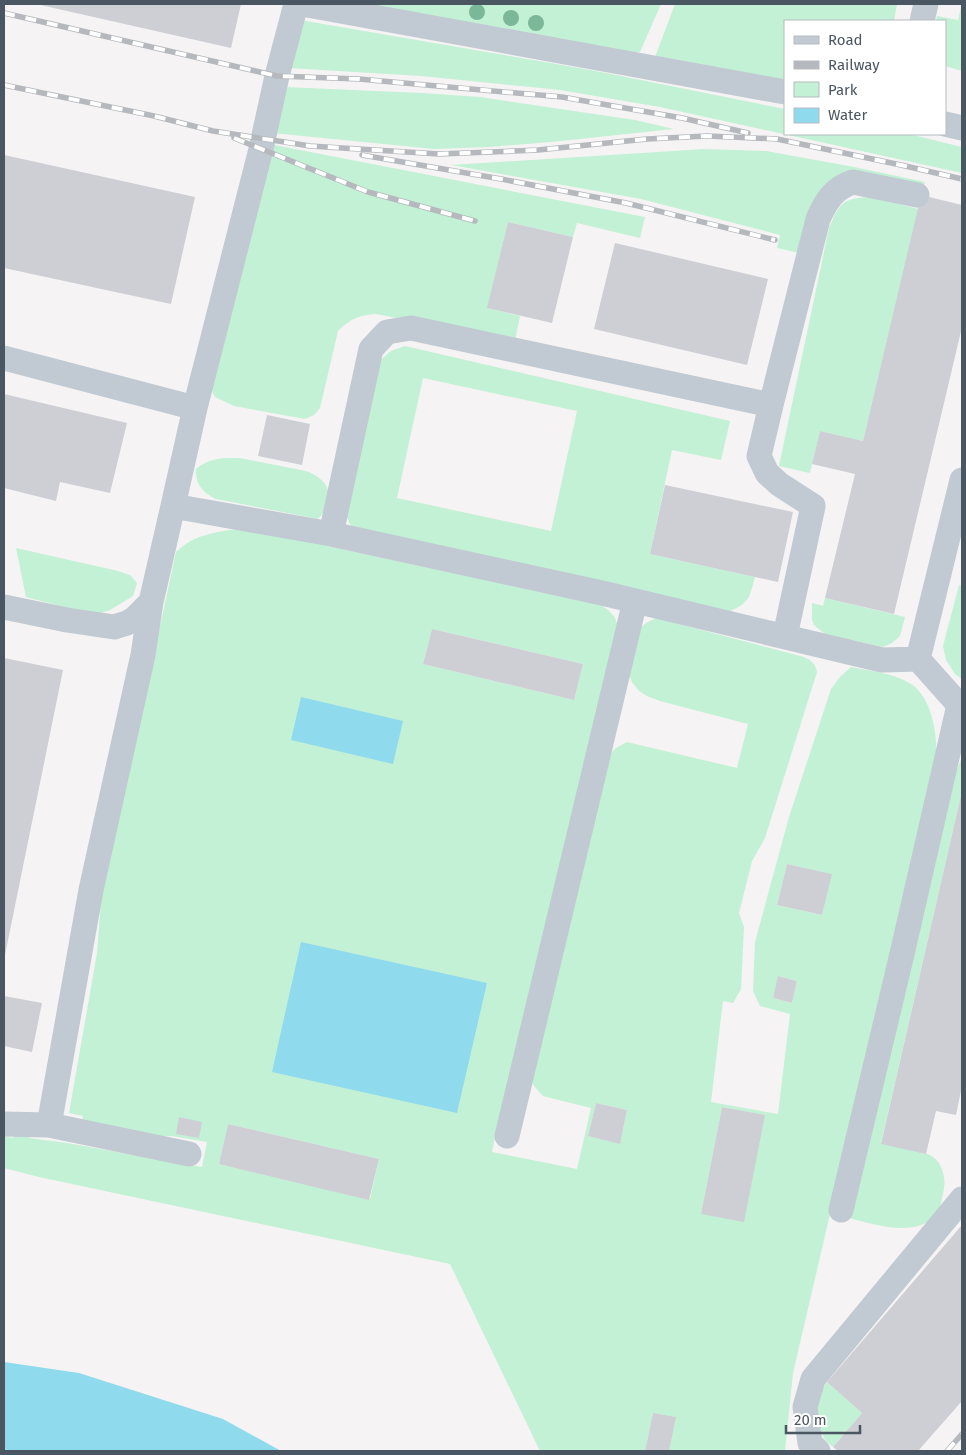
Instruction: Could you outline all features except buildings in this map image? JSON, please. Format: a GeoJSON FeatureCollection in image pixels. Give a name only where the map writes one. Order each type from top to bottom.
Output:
{"type":"FeatureCollection","features":[{"type":"Feature","properties":{"kind":"lane"},"geometry":{"type":"LineString","coordinates":[[49,1125],[91,890],[143,655],[151,602],[195,408],[296,4]]}},
{"type":"Feature","properties":{"kind":"lane"},"geometry":{"type":"LineString","coordinates":[[302,4],[784,92]]}},
{"type":"Feature","properties":{"kind":"lane"},"geometry":{"type":"LineString","coordinates":[[922,20],[926,4]]}},
{"type":"Feature","properties":{"kind":"lane"},"geometry":{"type":"LineString","coordinates":[[946,124],[962,128]]}},
{"type":"Feature","properties":{"kind":"lane"},"geometry":{"type":"LineString","coordinates":[[785,636],[813,506],[779,484],[766,473],[759,456],[818,219],[831,194],[844,185],[853,182],[917,196]]}},
{"type":"Feature","properties":{"kind":"lane"},"geometry":{"type":"LineString","coordinates":[[331,534],[371,349],[387,332],[411,328],[771,405]]}},
{"type":"Feature","properties":{"kind":"lane"},"geometry":{"type":"LineString","coordinates":[[4,358],[195,408]]}},
{"type":"Feature","properties":{"kind":"lane"},"geometry":{"type":"LineString","coordinates":[[918,659],[962,480]]}},
{"type":"Feature","properties":{"kind":"lane"},"geometry":{"type":"LineString","coordinates":[[173,506],[331,534],[635,601],[882,660],[918,659],[960,705],[842,1210]]}},
{"type":"Feature","properties":{"kind":"lane"},"geometry":{"type":"LineString","coordinates":[[506,1136],[635,601]]}},
{"type":"Feature","properties":{"kind":"lane"},"geometry":{"type":"LineString","coordinates":[[4,607],[67,620],[114,627],[136,618],[151,602]]}},
{"type":"Feature","properties":{"kind":"lane"},"geometry":{"type":"LineString","coordinates":[[4,1124],[49,1125],[189,1154]]}},
{"type":"Feature","properties":{"kind":"lane"},"geometry":{"type":"LineString","coordinates":[[818,1451],[810,1443],[805,1407],[813,1379],[962,1199]]}},
{"type":"Feature","properties":{"kind":"green space"},"geometry":{"type":"Polygon","coordinates":[[[351,4],[661,4],[640,52],[628,53],[351,4]]]}},
{"type":"Feature","properties":{"kind":"green space"},"geometry":{"type":"Polygon","coordinates":[[[675,4],[897,4],[894,20],[784,20],[784,88],[655,57],[675,4]]]}},
{"type":"Feature","properties":{"kind":"green space"},"geometry":{"type":"Polygon","coordinates":[[[962,7],[962,71],[946,66],[946,20],[936,20],[937,16],[958,20],[962,7]]]}},
{"type":"Feature","properties":{"kind":"green space"},"geometry":{"type":"Polygon","coordinates":[[[300,20],[591,70],[784,109],[784,134],[660,107],[560,90],[421,76],[289,68],[300,20]]]}},
{"type":"Feature","properties":{"kind":"green space"},"geometry":{"type":"Polygon","coordinates":[[[284,87],[480,97],[635,120],[674,129],[551,142],[434,149],[272,133],[284,87]]]}},
{"type":"Feature","properties":{"kind":"green space"},"geometry":{"type":"Polygon","coordinates":[[[788,135],[913,135],[962,147],[962,173],[788,135]]]}},
{"type":"Feature","properties":{"kind":"green space"},"geometry":{"type":"Polygon","coordinates":[[[269,144],[645,217],[640,238],[577,223],[573,237],[508,222],[488,308],[520,316],[515,341],[376,314],[365,315],[355,318],[338,331],[320,408],[314,415],[305,419],[234,406],[215,397],[208,383],[269,144]]]}},
{"type":"Feature","properties":{"kind":"green space"},"geometry":{"type":"Polygon","coordinates":[[[704,149],[766,151],[925,182],[924,185],[859,174],[799,253],[777,248],[780,235],[641,199],[451,165],[704,149]]]}},
{"type":"Feature","properties":{"kind":"green space"},"geometry":{"type":"Polygon","coordinates":[[[872,197],[918,209],[863,441],[820,431],[810,473],[779,466],[829,228],[836,212],[844,203],[849,200],[872,197]]]}},
{"type":"Feature","properties":{"kind":"green space"},"geometry":{"type":"Polygon","coordinates":[[[405,346],[730,421],[721,460],[672,450],[650,554],[755,577],[748,599],[741,606],[728,612],[351,526],[345,513],[377,363],[391,351],[405,346]],[[423,378],[397,498],[551,531],[577,411],[423,378]]]}},
{"type":"Feature","properties":{"kind":"green space"},"geometry":{"type":"Polygon","coordinates":[[[222,458],[240,458],[306,471],[317,476],[328,489],[329,500],[327,508],[318,519],[216,499],[207,494],[198,484],[196,469],[201,465],[222,458]]]}},
{"type":"Feature","properties":{"kind":"green space"},"geometry":{"type":"Polygon","coordinates":[[[244,528],[601,605],[612,614],[617,622],[618,626],[492,1152],[577,1169],[591,1108],[543,1096],[534,1086],[529,1074],[609,755],[616,748],[627,742],[737,768],[748,724],[660,701],[639,691],[632,682],[627,670],[636,632],[646,623],[656,618],[804,657],[813,663],[817,672],[765,838],[752,861],[739,913],[744,927],[741,989],[733,1003],[723,1001],[711,1102],[778,1114],[790,1014],[760,1006],[753,991],[755,942],[789,817],[831,689],[851,667],[882,673],[904,680],[918,689],[928,705],[934,724],[936,751],[793,1373],[785,1451],[669,1451],[675,1417],[653,1413],[645,1451],[540,1451],[450,1264],[4,1168],[4,1136],[13,1138],[16,1127],[30,1129],[29,1138],[202,1167],[207,1142],[172,1136],[119,1137],[81,1128],[83,1116],[69,1113],[97,953],[101,901],[176,552],[199,537],[216,532],[244,528]],[[432,629],[423,664],[574,700],[583,664],[432,629]],[[787,864],[777,905],[822,915],[831,874],[787,864]],[[779,976],[773,998],[792,1003],[797,981],[779,976]],[[596,1103],[588,1136],[620,1143],[627,1110],[596,1103]],[[722,1107],[701,1214],[764,1115],[722,1107]],[[228,1124],[219,1164],[370,1199],[379,1159],[228,1124]]]}},
{"type":"Feature","properties":{"kind":"green space"},"geometry":{"type":"Polygon","coordinates":[[[16,548],[130,575],[137,583],[133,596],[110,610],[95,615],[26,597],[16,548]]]}},
{"type":"Feature","properties":{"kind":"green space"},"geometry":{"type":"Polygon","coordinates":[[[959,585],[962,586],[962,679],[955,674],[946,660],[943,646],[959,585]]]}},
{"type":"Feature","properties":{"kind":"green space"},"geometry":{"type":"Polygon","coordinates":[[[825,598],[905,617],[900,636],[892,643],[883,647],[825,634],[814,625],[812,620],[812,603],[823,606],[825,598]]]}},
{"type":"Feature","properties":{"kind":"green space"},"geometry":{"type":"Polygon","coordinates":[[[962,757],[962,791],[881,1143],[922,1152],[933,1157],[943,1171],[944,1188],[940,1207],[933,1218],[924,1224],[912,1227],[886,1227],[849,1218],[953,779],[962,757]]]}},
{"type":"Feature","properties":{"kind":"green space"},"geometry":{"type":"Polygon","coordinates":[[[827,1382],[862,1413],[833,1447],[825,1440],[817,1415],[820,1392],[827,1382]]]}},
{"type":"Feature","properties":{"kind":"water"},"geometry":{"type":"Polygon","coordinates":[[[301,697],[403,721],[393,764],[291,740],[301,697]]]}},
{"type":"Feature","properties":{"kind":"water"},"geometry":{"type":"Polygon","coordinates":[[[301,942],[487,983],[457,1113],[272,1072],[301,942]]]}},
{"type":"Feature","properties":{"kind":"water"},"geometry":{"type":"Polygon","coordinates":[[[4,1362],[79,1373],[223,1419],[281,1451],[4,1451],[4,1362]]]}},
{"type":"Feature","properties":{"kind":"railway"},"geometry":{"type":"LineString","coordinates":[[4,13],[277,76],[359,79],[562,97],[682,118],[748,133]]}},
{"type":"Feature","properties":{"kind":"railway"},"geometry":{"type":"LineString","coordinates":[[4,85],[154,116],[213,131],[310,146],[439,154],[538,150],[647,139],[707,136],[777,139],[962,179]]}},
{"type":"Feature","properties":{"kind":"railway"},"geometry":{"type":"LineString","coordinates":[[234,138],[368,192],[475,221]]}},
{"type":"Feature","properties":{"kind":"railway"},"geometry":{"type":"LineString","coordinates":[[362,155],[626,203],[775,240]]}},
{"type":"Feature","properties":{"kind":"railway"},"geometry":{"type":"LineString","coordinates":[[947,1451],[962,1434]]}}]}
